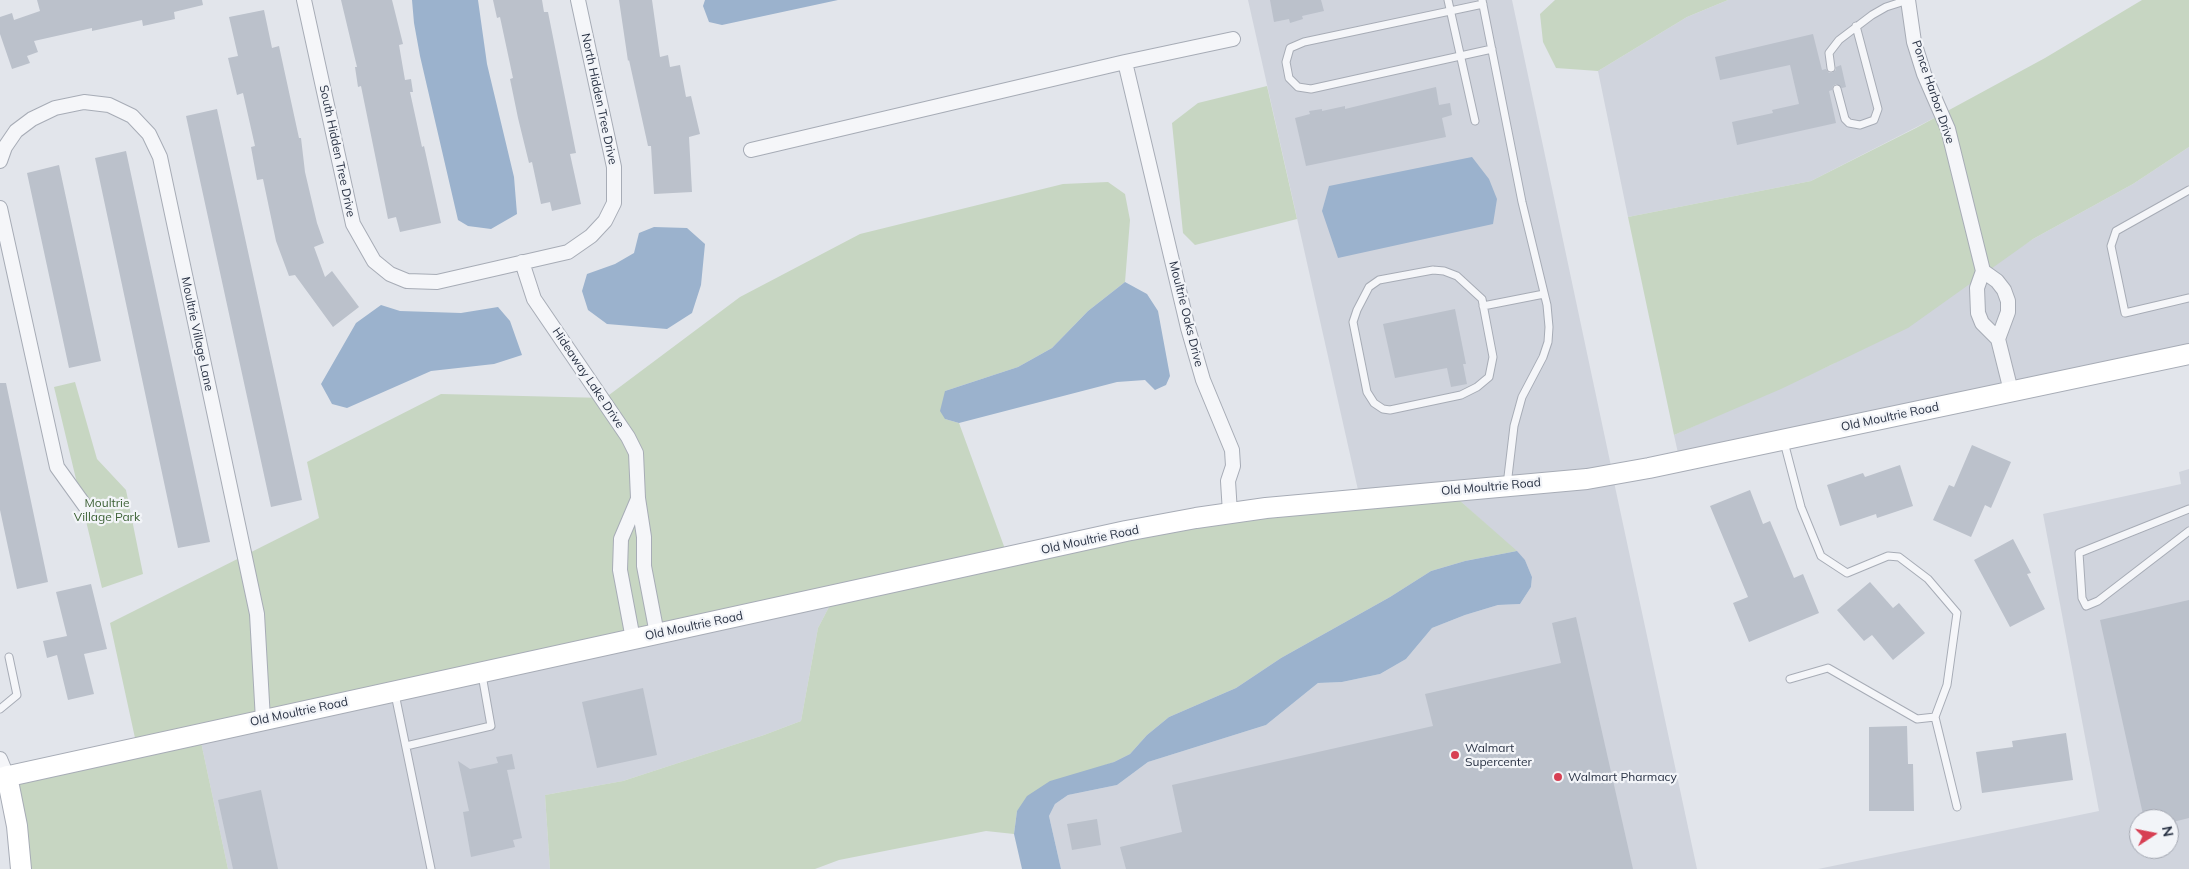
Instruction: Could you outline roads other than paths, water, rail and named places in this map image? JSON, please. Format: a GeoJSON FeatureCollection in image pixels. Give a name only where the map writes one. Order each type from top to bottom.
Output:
{"type":"FeatureCollection","features":[{"type":"Feature","properties":{"kind":"main road","name":"Old Moultrie Road"},"geometry":{"type":"LineString","coordinates":[[2,771],[263,720],[1126,531],[1230,513],[1391,495],[1586,478],[1649,468],[2189,354]]}},
{"type":"Feature","properties":{"kind":"main road"},"geometry":{"type":"LineString","coordinates":[[2,771],[17,826],[21,869]]}},
{"type":"Feature","properties":{"kind":"street","name":"South Hidden Tree Drive"},"geometry":{"type":"LineString","coordinates":[[304,0],[353,224],[374,261],[390,274],[407,282],[437,282],[522,262]]}},
{"type":"Feature","properties":{"kind":"street","name":"North Hidden Tree Drive"},"geometry":{"type":"LineString","coordinates":[[522,262],[568,252],[591,236],[605,221],[614,203],[614,167],[578,0]]}},
{"type":"Feature","properties":{"kind":"street","name":"Ponce Harbor Drive"},"geometry":{"type":"LineString","coordinates":[[1908,0],[1914,42],[1924,74],[1948,128],[1983,271],[1977,288],[1978,313],[1982,323],[1998,340],[2010,392]]}},
{"type":"Feature","properties":{"kind":"street"},"geometry":{"type":"LineString","coordinates":[[751,150],[1125,62],[1233,39]]}},
{"type":"Feature","properties":{"kind":"street","name":"Moultrie Oaks Drive"},"geometry":{"type":"LineString","coordinates":[[1125,62],[1135,112],[1154,180],[1195,355],[1203,380],[1232,450],[1233,466],[1228,481],[1230,513]]}},
{"type":"Feature","properties":{"kind":"street","name":"Moultrie Village Lane"},"geometry":{"type":"LineString","coordinates":[[0,161],[5,148],[16,131],[32,119],[55,108],[84,102],[109,105],[132,116],[149,134],[160,157],[257,614],[263,720]]}},
{"type":"Feature","properties":{"kind":"street"},"geometry":{"type":"LineString","coordinates":[[0,208],[57,467],[88,510]]}},
{"type":"Feature","properties":{"kind":"street","name":"Hideaway Lake Drive"},"geometry":{"type":"LineString","coordinates":[[522,262],[534,299],[628,437],[636,452],[638,498],[644,537],[644,566],[657,634]]}},
{"type":"Feature","properties":{"kind":"street"},"geometry":{"type":"LineString","coordinates":[[1983,271],[1998,281],[2008,301],[2008,312],[1998,340]]}},
{"type":"Feature","properties":{"kind":"street","name":"Hideaway Lake Drive"},"geometry":{"type":"LineString","coordinates":[[633,639],[620,570],[621,539],[638,498]]}},
{"type":"Feature","properties":{"kind":"lane"},"geometry":{"type":"LineString","coordinates":[[1448,0],[1475,121]]}},
{"type":"Feature","properties":{"kind":"lane"},"geometry":{"type":"LineString","coordinates":[[1831,68],[1829,53],[1832,46],[1856,26],[1886,7],[1908,0]]}},
{"type":"Feature","properties":{"kind":"lane"},"geometry":{"type":"LineString","coordinates":[[1492,49],[1311,89],[1298,87],[1289,78],[1286,62],[1290,48],[1304,42],[1451,12],[1482,2],[1492,49],[1522,202],[1544,294],[1549,327],[1548,342],[1543,357],[1522,397],[1514,426],[1507,486]]}},
{"type":"Feature","properties":{"kind":"lane"},"geometry":{"type":"LineString","coordinates":[[1837,89],[1845,119],[1850,123],[1860,125],[1874,120],[1878,109],[1856,26]]}},
{"type":"Feature","properties":{"kind":"lane"},"geometry":{"type":"LineString","coordinates":[[2189,190],[2116,231],[2111,246],[2125,313],[2189,298]]}},
{"type":"Feature","properties":{"kind":"lane"},"geometry":{"type":"LineString","coordinates":[[1433,270],[1444,271],[1457,276],[1471,287],[1482,299],[1483,306],[1492,357],[1489,377],[1477,387],[1461,395],[1390,410],[1382,409],[1374,403],[1367,392],[1354,322],[1362,297],[1370,287],[1379,280],[1433,270]]}},
{"type":"Feature","properties":{"kind":"lane"},"geometry":{"type":"LineString","coordinates":[[1483,306],[1544,294]]}},
{"type":"Feature","properties":{"kind":"lane"},"geometry":{"type":"LineString","coordinates":[[1783,440],[1801,507],[1821,556],[1847,574],[1888,556],[1899,557],[1928,579],[1957,613],[1947,685],[1935,716],[1957,808]]}},
{"type":"Feature","properties":{"kind":"lane"},"geometry":{"type":"LineString","coordinates":[[2189,509],[2079,553],[2082,598],[2086,606],[2098,601],[2189,531]]}},
{"type":"Feature","properties":{"kind":"lane"},"geometry":{"type":"LineString","coordinates":[[0,709],[17,695],[9,657]]}},
{"type":"Feature","properties":{"kind":"lane"},"geometry":{"type":"LineString","coordinates":[[1790,679],[1828,668],[1917,718],[1935,716]]}},
{"type":"Feature","properties":{"kind":"lane"},"geometry":{"type":"LineString","coordinates":[[406,746],[491,726],[482,672]]}},
{"type":"Feature","properties":{"kind":"lane"},"geometry":{"type":"LineString","coordinates":[[394,691],[431,869]]}},
{"type":"Feature","properties":{"kind":"water"},"geometry":{"type":"Polygon","coordinates":[[[412,0],[478,0],[487,64],[514,177],[517,214],[491,229],[468,226],[458,220],[420,56],[412,0]]]}},
{"type":"Feature","properties":{"kind":"water"},"geometry":{"type":"Polygon","coordinates":[[[705,0],[838,0],[722,25],[709,22],[703,6],[705,0]]]}},
{"type":"Feature","properties":{"kind":"water"},"geometry":{"type":"Polygon","coordinates":[[[1472,157],[1489,179],[1497,199],[1493,224],[1338,258],[1322,211],[1329,186],[1472,157]]]}},
{"type":"Feature","properties":{"kind":"water"},"geometry":{"type":"Polygon","coordinates":[[[654,227],[687,228],[705,244],[701,285],[692,313],[667,329],[607,324],[588,310],[582,291],[587,274],[615,264],[634,253],[639,233],[654,227]]]}},
{"type":"Feature","properties":{"kind":"water"},"geometry":{"type":"Polygon","coordinates":[[[1125,282],[1147,294],[1158,311],[1170,376],[1166,385],[1155,390],[1145,380],[1117,382],[959,423],[945,419],[940,411],[945,391],[1018,367],[1052,348],[1088,311],[1125,282]]]}},
{"type":"Feature","properties":{"kind":"water"},"geometry":{"type":"Polygon","coordinates":[[[381,305],[400,311],[461,313],[498,307],[510,321],[522,355],[494,364],[431,371],[347,408],[332,404],[321,384],[356,323],[381,305]]]}},
{"type":"Feature","properties":{"kind":"water"},"geometry":{"type":"Polygon","coordinates":[[[1517,551],[1525,560],[1532,577],[1531,587],[1520,604],[1498,605],[1432,628],[1406,659],[1380,674],[1342,682],[1318,683],[1266,725],[1148,762],[1117,785],[1068,795],[1055,804],[1049,816],[1061,869],[1022,869],[1014,834],[1017,811],[1027,796],[1050,781],[1114,762],[1130,754],[1147,735],[1169,717],[1236,688],[1281,658],[1390,597],[1431,571],[1465,561],[1517,551]]]}},
{"type":"Feature","properties":{"kind":"place","name":"Walmart Supercenter"},"geometry":{"type":"Point","coordinates":[1455,755]}},
{"type":"Feature","properties":{"kind":"place","name":"Walmart Pharmacy"},"geometry":{"type":"Point","coordinates":[1558,777]}},
{"type":"Feature","properties":{"kind":"park label","name":"Moultrie Village Park"},"geometry":{"type":"Point","coordinates":[107,510]}}]}
